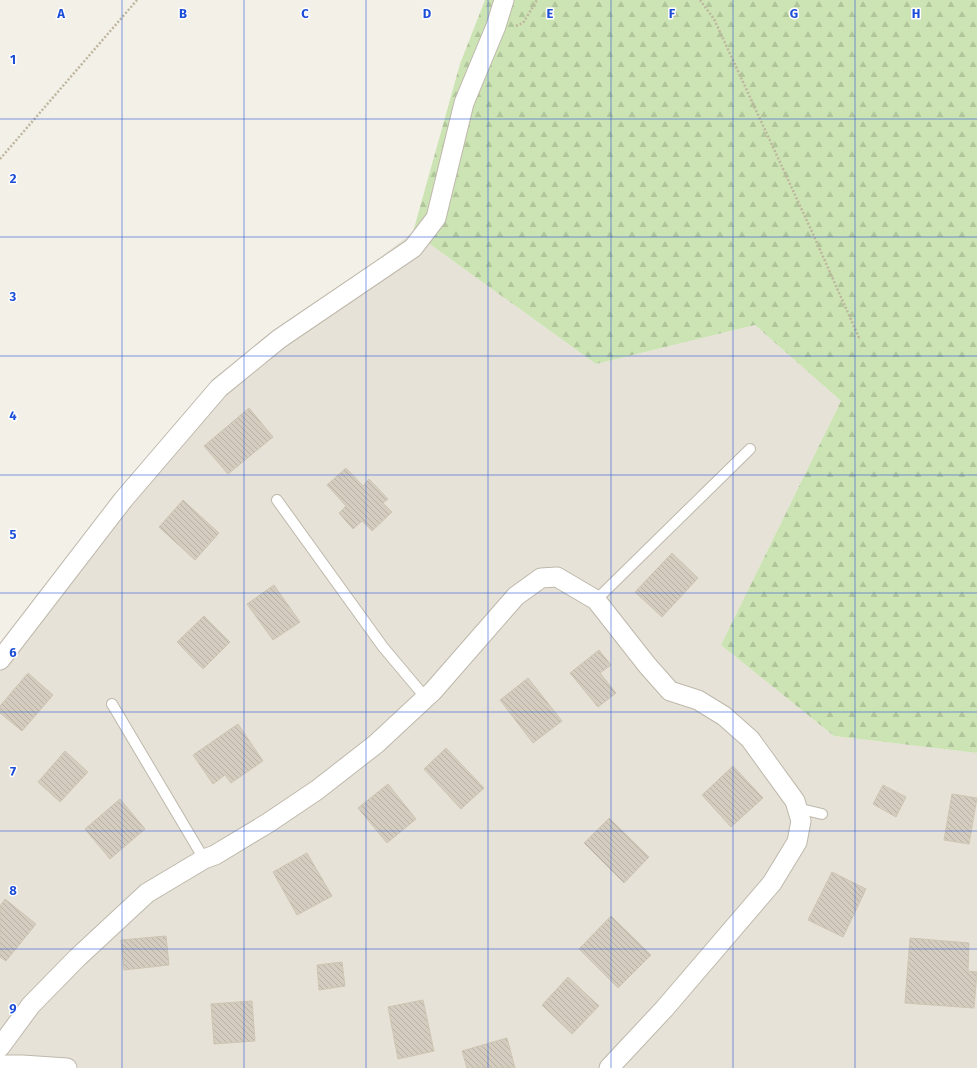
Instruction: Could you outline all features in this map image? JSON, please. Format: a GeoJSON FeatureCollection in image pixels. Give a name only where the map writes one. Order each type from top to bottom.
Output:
{"type":"FeatureCollection","features":[{"type":"Feature","properties":{"kind":"street"},"geometry":{"type":"LineString","coordinates":[[0,660],[123,500],[219,388],[279,339],[413,248],[436,218],[464,103],[496,26],[504,0]]}},
{"type":"Feature","properties":{"kind":"street"},"geometry":{"type":"LineString","coordinates":[[0,1047],[31,1005],[77,958],[141,898],[204,859],[215,855],[268,823],[318,790],[376,744],[433,691],[516,596],[541,578],[557,577],[596,600],[647,665],[670,691],[698,700],[724,716],[750,739],[796,801],[801,821],[796,842],[772,883],[665,1008],[609,1068]]}},
{"type":"Feature","properties":{"kind":"street"},"geometry":{"type":"LineString","coordinates":[[0,1065],[22,1064],[67,1068]]}},
{"type":"Feature","properties":{"kind":"lane"},"geometry":{"type":"LineString","coordinates":[[596,600],[750,449]]}},
{"type":"Feature","properties":{"kind":"lane"},"geometry":{"type":"LineString","coordinates":[[277,500],[383,648],[425,697]]}},
{"type":"Feature","properties":{"kind":"lane"},"geometry":{"type":"LineString","coordinates":[[112,704],[204,859]]}},
{"type":"Feature","properties":{"kind":"lane"},"geometry":{"type":"LineString","coordinates":[[797,808],[822,814]]}},
{"type":"Feature","properties":{"kind":"path"},"geometry":{"type":"LineString","coordinates":[[0,159],[137,0]]}},
{"type":"Feature","properties":{"kind":"path"},"geometry":{"type":"LineString","coordinates":[[700,0],[714,19],[860,340]]}},
{"type":"Feature","properties":{"kind":"shaded area"},"geometry":{"type":"Polygon","coordinates":[[[413,232],[596,364],[755,325],[841,401],[721,645],[834,736],[977,753],[977,1068],[0,1068],[0,655],[215,386],[413,232]]]}},
{"type":"Feature","properties":{"kind":"green space"},"geometry":{"type":"Polygon","coordinates":[[[485,0],[977,0],[977,753],[834,736],[721,645],[841,401],[755,325],[596,364],[413,232],[460,64],[485,0]]]}},
{"type":"Feature","properties":{"kind":"building"},"geometry":{"type":"Polygon","coordinates":[[[249,408],[273,437],[228,474],[204,446],[249,408]]]}},
{"type":"Feature","properties":{"kind":"building"},"geometry":{"type":"Polygon","coordinates":[[[346,468],[363,486],[369,479],[388,499],[383,503],[392,512],[372,531],[362,521],[353,529],[339,513],[346,506],[327,485],[346,468]]]}},
{"type":"Feature","properties":{"kind":"building"},"geometry":{"type":"Polygon","coordinates":[[[183,500],[219,533],[195,560],[159,527],[183,500]]]}},
{"type":"Feature","properties":{"kind":"building"},"geometry":{"type":"Polygon","coordinates":[[[672,553],[698,578],[662,617],[635,592],[672,553]]]}},
{"type":"Feature","properties":{"kind":"building"},"geometry":{"type":"Polygon","coordinates":[[[274,585],[300,622],[273,640],[247,604],[274,585]]]}},
{"type":"Feature","properties":{"kind":"building"},"geometry":{"type":"Polygon","coordinates":[[[204,616],[230,642],[203,669],[177,642],[204,616]]]}},
{"type":"Feature","properties":{"kind":"building"},"geometry":{"type":"Polygon","coordinates":[[[599,650],[611,665],[600,673],[616,693],[598,707],[570,673],[599,650]]]}},
{"type":"Feature","properties":{"kind":"building"},"geometry":{"type":"Polygon","coordinates":[[[28,673],[53,695],[22,731],[0,713],[0,706],[28,673]]]}},
{"type":"Feature","properties":{"kind":"building"},"geometry":{"type":"Polygon","coordinates":[[[528,678],[562,721],[533,743],[500,700],[528,678]]]}},
{"type":"Feature","properties":{"kind":"building"},"geometry":{"type":"Polygon","coordinates":[[[238,724],[263,761],[231,783],[225,775],[213,784],[193,755],[238,724]]]}},
{"type":"Feature","properties":{"kind":"building"},"geometry":{"type":"Polygon","coordinates":[[[446,748],[484,788],[461,809],[424,769],[446,748]]]}},
{"type":"Feature","properties":{"kind":"building"},"geometry":{"type":"Polygon","coordinates":[[[65,751],[88,772],[60,802],[38,782],[65,751]]]}},
{"type":"Feature","properties":{"kind":"building"},"geometry":{"type":"Polygon","coordinates":[[[733,766],[763,798],[731,827],[702,795],[733,766]]]}},
{"type":"Feature","properties":{"kind":"building"},"geometry":{"type":"Polygon","coordinates":[[[388,784],[416,819],[387,843],[358,808],[388,784]]]}},
{"type":"Feature","properties":{"kind":"building"},"geometry":{"type":"Polygon","coordinates":[[[883,785],[906,797],[896,817],[873,804],[883,785]]]}},
{"type":"Feature","properties":{"kind":"building"},"geometry":{"type":"Polygon","coordinates":[[[952,794],[977,798],[969,844],[944,840],[952,794]]]}},
{"type":"Feature","properties":{"kind":"building"},"geometry":{"type":"Polygon","coordinates":[[[120,799],[145,829],[110,859],[85,829],[120,799]]]}},
{"type":"Feature","properties":{"kind":"building"},"geometry":{"type":"Polygon","coordinates":[[[609,818],[649,857],[624,883],[584,843],[609,818]]]}},
{"type":"Feature","properties":{"kind":"building"},"geometry":{"type":"Polygon","coordinates":[[[307,853],[332,896],[297,915],[273,872],[307,853]]]}},
{"type":"Feature","properties":{"kind":"building"},"geometry":{"type":"Polygon","coordinates":[[[832,872],[866,889],[843,937],[808,920],[832,872]]]}},
{"type":"Feature","properties":{"kind":"building"},"geometry":{"type":"Polygon","coordinates":[[[5,899],[36,924],[6,961],[0,957],[0,906],[5,899]]]}},
{"type":"Feature","properties":{"kind":"building"},"geometry":{"type":"Polygon","coordinates":[[[611,916],[651,955],[618,988],[579,949],[611,916]]]}},
{"type":"Feature","properties":{"kind":"building"},"geometry":{"type":"Polygon","coordinates":[[[166,936],[169,965],[124,970],[121,940],[166,936]]]}},
{"type":"Feature","properties":{"kind":"building"},"geometry":{"type":"Polygon","coordinates":[[[910,938],[969,943],[968,971],[977,972],[974,1008],[905,1003],[910,938]]]}},
{"type":"Feature","properties":{"kind":"building"},"geometry":{"type":"Polygon","coordinates":[[[342,962],[345,986],[319,990],[317,965],[342,962]]]}},
{"type":"Feature","properties":{"kind":"building"},"geometry":{"type":"Polygon","coordinates":[[[568,977],[599,1006],[572,1034],[542,1005],[568,977]]]}},
{"type":"Feature","properties":{"kind":"building"},"geometry":{"type":"Polygon","coordinates":[[[423,1000],[434,1051],[398,1059],[388,1007],[423,1000]]]}},
{"type":"Feature","properties":{"kind":"building"},"geometry":{"type":"Polygon","coordinates":[[[252,1001],[255,1041],[214,1044],[211,1004],[252,1001]]]}},
{"type":"Feature","properties":{"kind":"building"},"geometry":{"type":"Polygon","coordinates":[[[507,1038],[515,1068],[467,1068],[462,1051],[507,1038]]]}}]}
